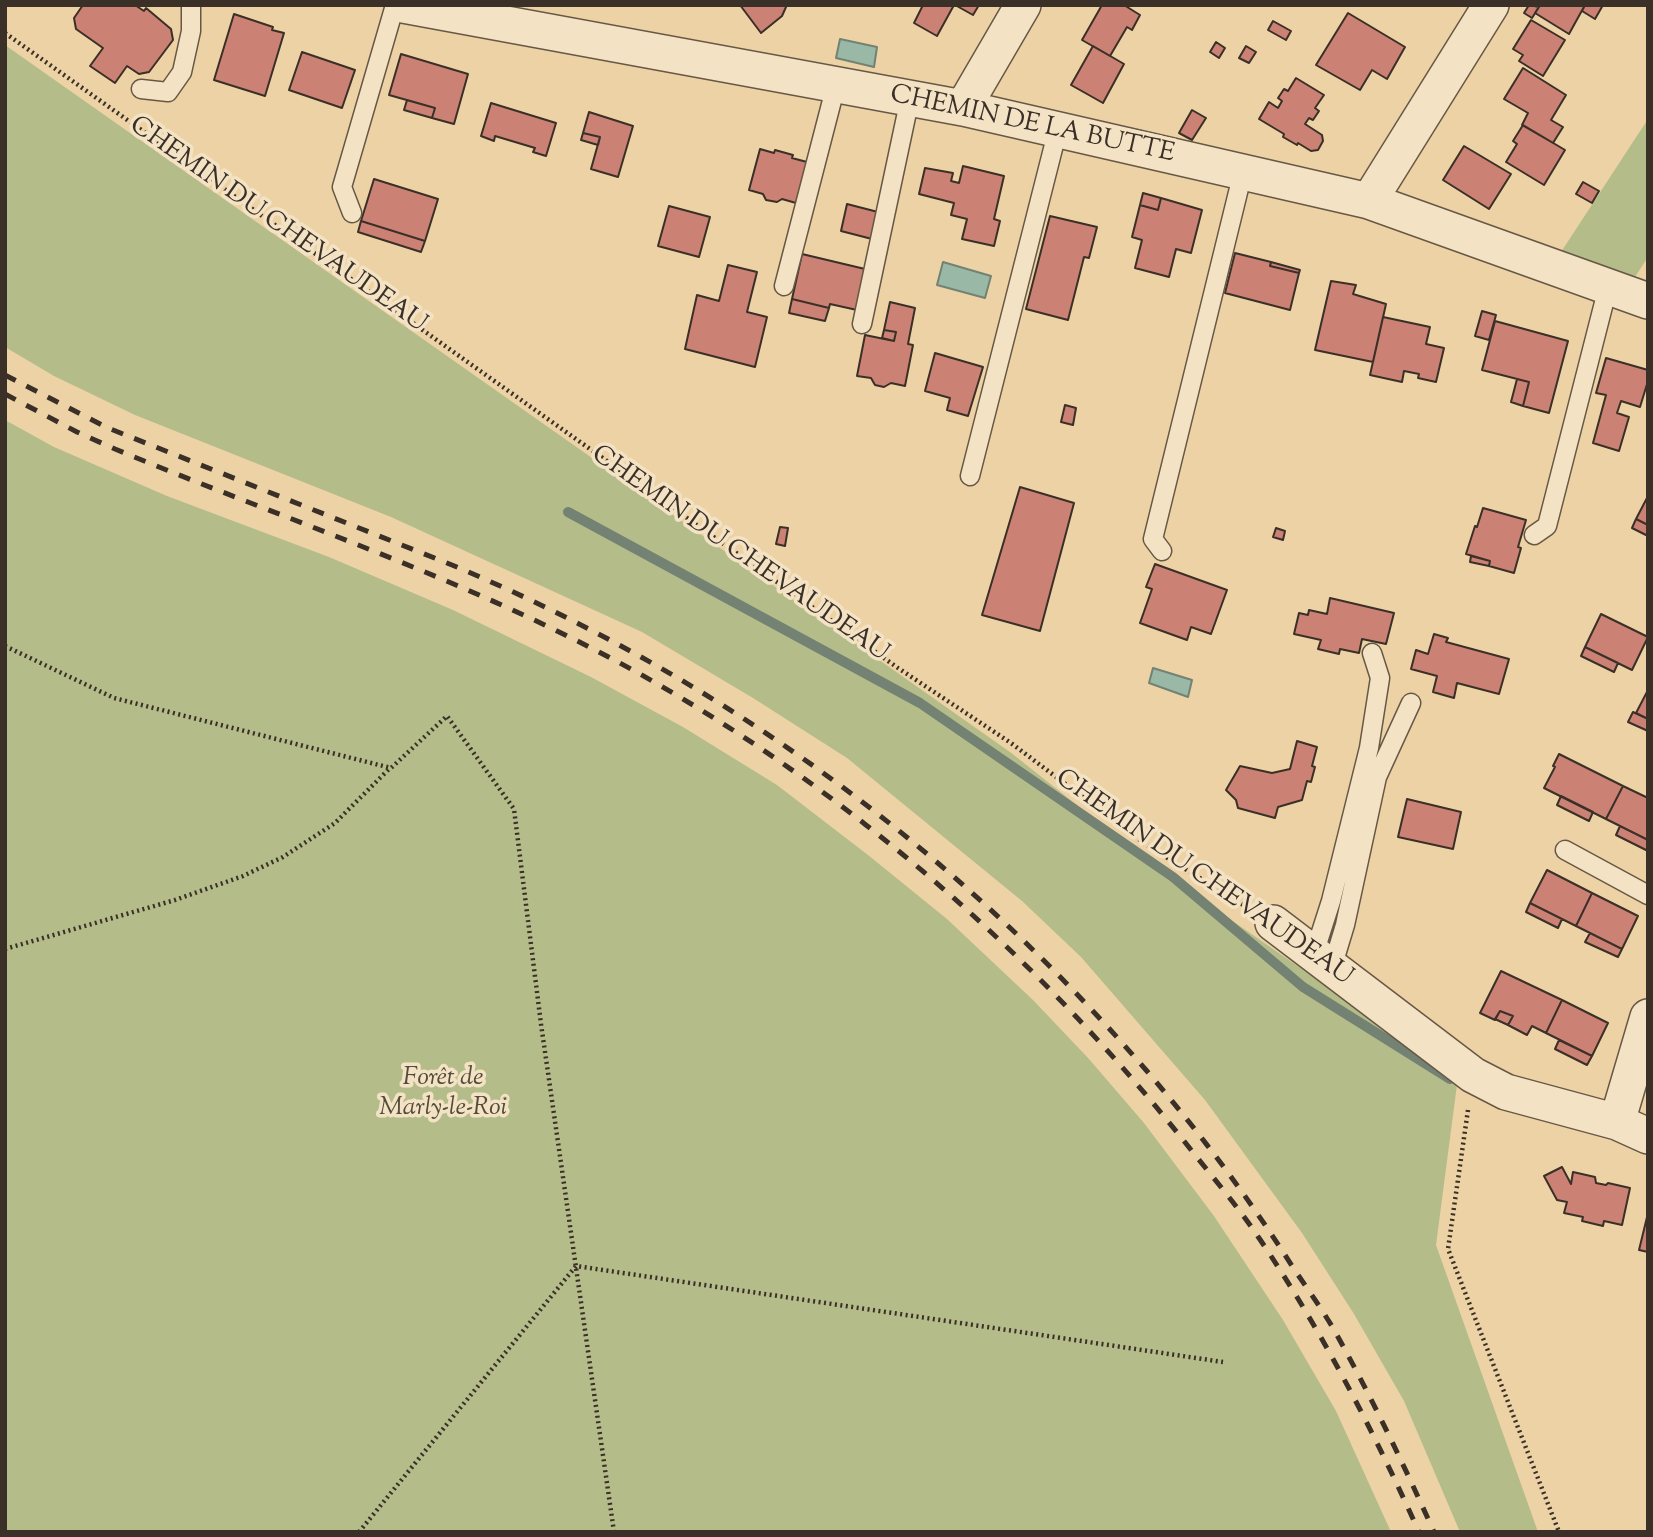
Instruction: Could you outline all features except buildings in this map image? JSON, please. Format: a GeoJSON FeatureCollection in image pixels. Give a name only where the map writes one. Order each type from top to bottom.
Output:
{"type":"FeatureCollection","features":[{"type":"Feature","properties":{"kind":"street","name":"CHEMIN DE LA BUTTE"},"geometry":{"type":"LineString","coordinates":[[403,5],[963,107],[1369,201],[1648,301]]}},
{"type":"Feature","properties":{"kind":"street"},"geometry":{"type":"LineString","coordinates":[[963,107],[1023,5]]}},
{"type":"Feature","properties":{"kind":"street"},"geometry":{"type":"LineString","coordinates":[[1369,201],[1491,5]]}},
{"type":"Feature","properties":{"kind":"street","name":"CHEMIN DU CHEVAUDEAU"},"geometry":{"type":"LineString","coordinates":[[1273,923],[1473,1075],[1506,1092],[1632,1129]]}},
{"type":"Feature","properties":{"kind":"street"},"geometry":{"type":"LineString","coordinates":[[1632,1129],[1648,1017]]}},
{"type":"Feature","properties":{"kind":"lane"},"geometry":{"type":"LineString","coordinates":[[141,89],[168,92],[182,72],[191,32],[191,5]]}},
{"type":"Feature","properties":{"kind":"lane"},"geometry":{"type":"LineString","coordinates":[[352,213],[342,187],[395,5]]}},
{"type":"Feature","properties":{"kind":"lane"},"geometry":{"type":"LineString","coordinates":[[784,286],[836,85]]}},
{"type":"Feature","properties":{"kind":"lane"},"geometry":{"type":"LineString","coordinates":[[862,324],[910,98]]}},
{"type":"Feature","properties":{"kind":"lane"},"geometry":{"type":"LineString","coordinates":[[999,324],[1054,128]]}},
{"type":"Feature","properties":{"kind":"lane"},"geometry":{"type":"LineString","coordinates":[[970,476],[1054,128]]}},
{"type":"Feature","properties":{"kind":"lane"},"geometry":{"type":"LineString","coordinates":[[1162,551],[1153,539],[1243,172]]}},
{"type":"Feature","properties":{"kind":"lane"},"geometry":{"type":"LineString","coordinates":[[1534,535],[1548,526],[1608,287]]}},
{"type":"Feature","properties":{"kind":"lane"},"geometry":{"type":"LineString","coordinates":[[1323,961],[1331,901],[1368,748],[1380,678],[1372,653]]}},
{"type":"Feature","properties":{"kind":"lane"},"geometry":{"type":"LineString","coordinates":[[1323,961],[1345,925],[1377,777],[1411,703]]}},
{"type":"Feature","properties":{"kind":"lane"},"geometry":{"type":"LineString","coordinates":[[1565,850],[1648,895]]}},
{"type":"Feature","properties":{"kind":"path","name":"CHEMIN DU CHEVAUDEAU"},"geometry":{"type":"LineString","coordinates":[[5,33],[898,668],[1011,743],[1145,844],[1273,923]]}},
{"type":"Feature","properties":{"kind":"path"},"geometry":{"type":"LineString","coordinates":[[5,646],[114,698],[391,768]]}},
{"type":"Feature","properties":{"kind":"path"},"geometry":{"type":"LineString","coordinates":[[5,949],[175,900],[243,876],[283,857],[335,823],[447,716],[514,809],[541,1024],[614,1532]]}},
{"type":"Feature","properties":{"kind":"path"},"geometry":{"type":"LineString","coordinates":[[1473,1075],[1448,1249],[1559,1532]]}},
{"type":"Feature","properties":{"kind":"path"},"geometry":{"type":"LineString","coordinates":[[576,1266],[1223,1362]]}},
{"type":"Feature","properties":{"kind":"path"},"geometry":{"type":"LineString","coordinates":[[359,1532],[576,1266]]}},
{"type":"Feature","properties":{"kind":"green space"},"geometry":{"type":"Polygon","coordinates":[[[5,45],[1010,752],[1159,870],[1458,1077],[1436,1245],[1538,1532],[1460,1532],[1404,1401],[1354,1314],[1302,1233],[1205,1100],[1081,957],[1022,901],[847,758],[642,632],[391,517],[135,415],[54,376],[5,347],[5,45]]]}},
{"type":"Feature","properties":{"kind":"green space"},"geometry":{"type":"Polygon","coordinates":[[[1648,119],[1648,257],[1633,280],[1561,252],[1648,119]]]}},
{"type":"Feature","properties":{"kind":"green space","name":"Forêt de Marly-le-Roi"},"geometry":{"type":"Polygon","coordinates":[[[5,420],[54,447],[167,496],[329,557],[453,610],[591,677],[683,727],[777,785],[868,855],[947,919],[1034,1001],[1144,1123],[1214,1216],[1283,1320],[1336,1411],[1391,1532],[5,1532],[5,420]]]}},
{"type":"Feature","properties":{"kind":"shaded area"},"geometry":{"type":"Polygon","coordinates":[[[840,39],[877,47],[874,67],[836,58],[840,39]]]}},
{"type":"Feature","properties":{"kind":"shaded area"},"geometry":{"type":"Polygon","coordinates":[[[943,262],[991,276],[985,298],[937,285],[943,262]]]}},
{"type":"Feature","properties":{"kind":"shaded area"},"geometry":{"type":"Polygon","coordinates":[[[1153,668],[1192,680],[1188,697],[1149,683],[1153,668]]]}},
{"type":"Feature","properties":{"kind":"waterway"},"geometry":{"type":"LineString","coordinates":[[568,512],[920,703],[1173,877],[1303,987],[1450,1079]]}},
{"type":"Feature","properties":{"kind":"railway"},"geometry":{"type":"LineString","coordinates":[[5,375],[108,428],[452,565],[552,610],[648,661],[740,716],[828,777],[913,842],[994,913],[1072,989],[1146,1070],[1223,1166],[1333,1328],[1386,1429],[1434,1532]]}},
{"type":"Feature","properties":{"kind":"railway"},"geometry":{"type":"LineString","coordinates":[[5,394],[115,449],[447,581],[577,641],[718,720],[865,824],[934,881],[1065,1005],[1126,1072],[1232,1201],[1282,1273],[1325,1345],[1365,1419],[1419,1532]]}}]}
